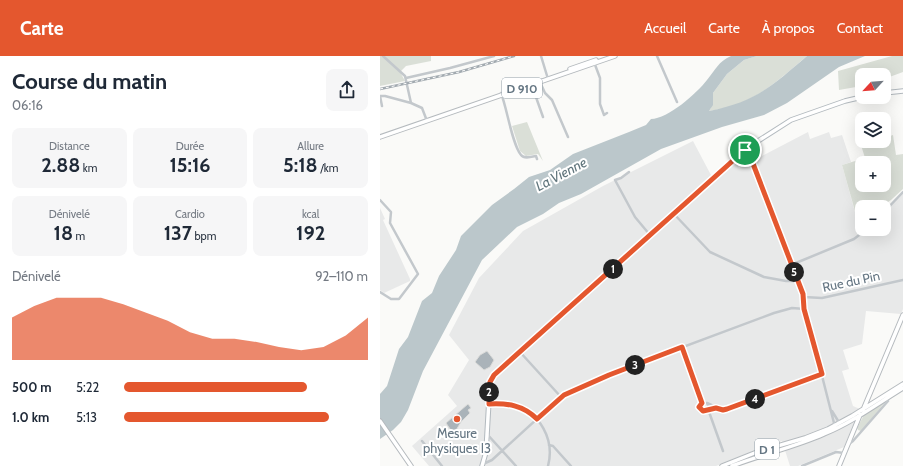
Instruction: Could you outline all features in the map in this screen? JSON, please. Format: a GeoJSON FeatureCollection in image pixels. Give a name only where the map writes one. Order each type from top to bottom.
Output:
{"type":"FeatureCollection","features":[{"type":"Feature","properties":{"kind":"main road","name":"D 910"},"geometry":{"type":"LineString","coordinates":[[380,136],[609,56]]}},
{"type":"Feature","properties":{"kind":"main road","name":"D 910"},"geometry":{"type":"LineString","coordinates":[[594,62],[615,56]]}},
{"type":"Feature","properties":{"kind":"main road","name":"D 910"},"geometry":{"type":"LineString","coordinates":[[531,84],[548,78]]}},
{"type":"Feature","properties":{"kind":"main road"},"geometry":{"type":"LineString","coordinates":[[891,93],[903,92]]}},
{"type":"Feature","properties":{"kind":"main road"},"geometry":{"type":"LineString","coordinates":[[482,465],[487,434],[492,377],[747,148],[791,120],[855,99]]}},
{"type":"Feature","properties":{"kind":"main road"},"geometry":{"type":"LineString","coordinates":[[839,466],[903,315]]}},
{"type":"Feature","properties":{"kind":"main road","name":"D 1"},"geometry":{"type":"LineString","coordinates":[[722,466],[764,450],[839,426],[903,384]]}},
{"type":"Feature","properties":{"kind":"main road","name":"D 1"},"geometry":{"type":"LineString","coordinates":[[732,466],[803,442],[839,426],[860,415],[903,388]]}},
{"type":"Feature","properties":{"kind":"main road"},"geometry":{"type":"LineString","coordinates":[[869,395],[877,400]]}},
{"type":"Feature","properties":{"kind":"main road"},"geometry":{"type":"LineString","coordinates":[[380,421],[410,466]]}},
{"type":"Feature","properties":{"kind":"main road"},"geometry":{"type":"LineString","coordinates":[[839,426],[850,426],[854,430]]}},
{"type":"Feature","properties":{"kind":"street"},"geometry":{"type":"LineString","coordinates":[[383,56],[406,78],[411,104]]}},
{"type":"Feature","properties":{"kind":"street"},"geometry":{"type":"LineString","coordinates":[[406,78],[494,56]]}},
{"type":"Feature","properties":{"kind":"street"},"geometry":{"type":"LineString","coordinates":[[541,56],[548,78]]}},
{"type":"Feature","properties":{"kind":"street"},"geometry":{"type":"LineString","coordinates":[[657,56],[677,102]]}},
{"type":"Feature","properties":{"kind":"street"},"geometry":{"type":"LineString","coordinates":[[594,62],[600,78],[600,106],[604,114],[607,113]]}},
{"type":"Feature","properties":{"kind":"street"},"geometry":{"type":"LineString","coordinates":[[540,82],[545,93],[552,100],[568,137]]}},
{"type":"Feature","properties":{"kind":"street"},"geometry":{"type":"LineString","coordinates":[[531,84],[543,117]]}},
{"type":"Feature","properties":{"kind":"street"},"geometry":{"type":"LineString","coordinates":[[502,94],[511,131],[520,154],[526,157],[536,156],[537,159]]}},
{"type":"Feature","properties":{"kind":"street"},"geometry":{"type":"LineString","coordinates":[[382,106],[380,96],[385,96],[411,104],[422,108],[427,120]]}},
{"type":"Feature","properties":{"kind":"street"},"geometry":{"type":"LineString","coordinates":[[747,148],[804,297],[804,309],[831,408],[839,426]]}},
{"type":"Feature","properties":{"kind":"street"},"geometry":{"type":"LineString","coordinates":[[629,172],[621,178],[615,180],[635,217],[650,235]]}},
{"type":"Feature","properties":{"kind":"street"},"geometry":{"type":"LineString","coordinates":[[891,205],[903,192]]}},
{"type":"Feature","properties":{"kind":"street"},"geometry":{"type":"LineString","coordinates":[[380,200],[391,212],[390,223],[418,274],[400,299],[391,299],[380,292]]}},
{"type":"Feature","properties":{"kind":"street"},"geometry":{"type":"LineString","coordinates":[[674,214],[710,252],[764,277],[786,281],[797,281]]}},
{"type":"Feature","properties":{"kind":"street"},"geometry":{"type":"LineString","coordinates":[[791,265],[858,236]]}},
{"type":"Feature","properties":{"kind":"street","name":"Rue du Pin"},"geometry":{"type":"LineString","coordinates":[[804,297],[819,298],[903,280]]}},
{"type":"Feature","properties":{"kind":"street"},"geometry":{"type":"LineString","coordinates":[[482,465],[492,460],[501,450],[561,397],[609,375],[682,347],[785,310],[792,308],[804,309]]}},
{"type":"Feature","properties":{"kind":"street"},"geometry":{"type":"LineString","coordinates":[[682,347],[702,403],[700,410],[704,412],[708,409],[716,408]]}},
{"type":"Feature","properties":{"kind":"street"},"geometry":{"type":"LineString","coordinates":[[520,352],[561,397]]}},
{"type":"Feature","properties":{"kind":"street"},"geometry":{"type":"LineString","coordinates":[[702,403],[723,410],[822,374]]}},
{"type":"Feature","properties":{"kind":"street"},"geometry":{"type":"LineString","coordinates":[[849,444],[861,433],[888,401]]}},
{"type":"Feature","properties":{"kind":"street"},"geometry":{"type":"LineString","coordinates":[[489,404],[514,405],[527,411],[537,419],[544,428],[549,445],[548,466]]}},
{"type":"Feature","properties":{"kind":"street"},"geometry":{"type":"LineString","coordinates":[[707,404],[723,451]]}},
{"type":"Feature","properties":{"kind":"street"},"geometry":{"type":"LineString","coordinates":[[831,408],[839,426]]}},
{"type":"Feature","properties":{"kind":"street"},"geometry":{"type":"LineString","coordinates":[[854,430],[861,433]]}},
{"type":"Feature","properties":{"kind":"street"},"geometry":{"type":"LineString","coordinates":[[487,434],[516,466]]}},
{"type":"Feature","properties":{"kind":"street"},"geometry":{"type":"LineString","coordinates":[[422,441],[442,466]]}},
{"type":"Feature","properties":{"kind":"street"},"geometry":{"type":"LineString","coordinates":[[549,445],[553,446],[571,466]]}},
{"type":"Feature","properties":{"kind":"street"},"geometry":{"type":"LineString","coordinates":[[802,466],[836,452],[844,453]]}},
{"type":"Feature","properties":{"kind":"shaded area"},"geometry":{"type":"Polygon","coordinates":[[[380,56],[431,56],[431,61],[406,66],[400,72],[405,81],[380,86],[380,56]]]}},
{"type":"Feature","properties":{"kind":"shaded area"},"geometry":{"type":"Polygon","coordinates":[[[757,56],[807,56],[774,84],[751,98],[738,104],[709,111],[711,108],[713,93],[727,74],[744,60],[757,56]]]}},
{"type":"Feature","properties":{"kind":"shaded area"},"geometry":{"type":"Polygon","coordinates":[[[892,56],[903,56],[903,72],[891,76],[891,68],[855,68],[855,87],[839,90],[838,71],[892,56]]]}},
{"type":"Feature","properties":{"kind":"shaded area"},"geometry":{"type":"Polygon","coordinates":[[[527,122],[543,161],[538,154],[526,156],[520,151],[512,126],[527,122]]]}},
{"type":"Feature","properties":{"kind":"shaded area"},"geometry":{"type":"Polygon","coordinates":[[[808,132],[810,139],[829,132],[831,138],[842,135],[851,162],[842,165],[855,212],[855,236],[891,236],[891,204],[903,192],[903,309],[901,314],[866,311],[862,344],[843,350],[849,369],[842,371],[853,406],[860,409],[844,447],[798,466],[790,466],[782,441],[716,466],[429,466],[412,446],[457,406],[448,395],[469,360],[449,335],[479,278],[523,231],[603,186],[693,141],[712,177],[736,160],[739,168],[808,132]]]}},
{"type":"Feature","properties":{"kind":"shaded area"},"geometry":{"type":"Polygon","coordinates":[[[893,135],[896,155],[903,154],[903,189],[891,200],[855,200],[855,211],[842,165],[855,161],[855,192],[891,192],[891,156],[864,156],[862,148],[891,148],[891,136],[893,135]]]}},
{"type":"Feature","properties":{"kind":"shaded area"},"geometry":{"type":"Polygon","coordinates":[[[380,208],[385,219],[383,220],[410,279],[410,281],[384,293],[380,290],[380,208]]]}},
{"type":"Feature","properties":{"kind":"shaded area"},"geometry":{"type":"Polygon","coordinates":[[[887,400],[861,431],[858,430],[857,428],[864,415],[887,400]]]}},
{"type":"Feature","properties":{"kind":"water","name":"La Vienne"},"geometry":{"type":"Polygon","coordinates":[[[731,56],[757,56],[744,60],[727,74],[713,93],[713,105],[709,111],[739,103],[763,91],[784,76],[807,56],[865,56],[839,67],[787,103],[764,115],[722,127],[661,149],[581,194],[559,203],[543,214],[517,227],[482,260],[423,371],[408,410],[401,422],[380,439],[380,394],[387,386],[399,349],[408,337],[422,301],[432,293],[439,276],[456,250],[461,236],[492,205],[529,177],[550,170],[573,154],[646,125],[651,119],[666,115],[674,110],[696,92],[720,63],[731,56]]]}},
{"type":"Feature","properties":{"kind":"building"},"geometry":{"type":"Polygon","coordinates":[[[487,351],[494,360],[490,367],[484,370],[475,362],[480,355],[487,351]]]}},
{"type":"Feature","properties":{"kind":"building","name":"Mesure physiques I3"},"geometry":{"type":"Polygon","coordinates":[[[468,404],[471,408],[468,410],[470,413],[461,422],[455,432],[454,430],[452,432],[446,423],[468,404]]]}},
{"type":"Feature","properties":{"kind":"railway"},"geometry":{"type":"LineString","coordinates":[[380,89],[459,72],[514,56]]}},
{"type":"Feature","properties":{"kind":"place","name":"Mesure physiques I3"},"geometry":{"type":"Point","coordinates":[457,419]}},
{"type":"Feature","properties":{"kind":"route"},"geometry":{"type":"LineString","coordinates":[[747,148],[753,161],[803,294],[804,309],[822,374],[727,409],[723,410],[716,408],[703,411],[700,410],[699,407],[702,403],[682,347],[609,375],[564,395],[537,419],[527,411],[514,405],[489,404],[490,382],[494,375],[745,150],[747,148]]}}]}
